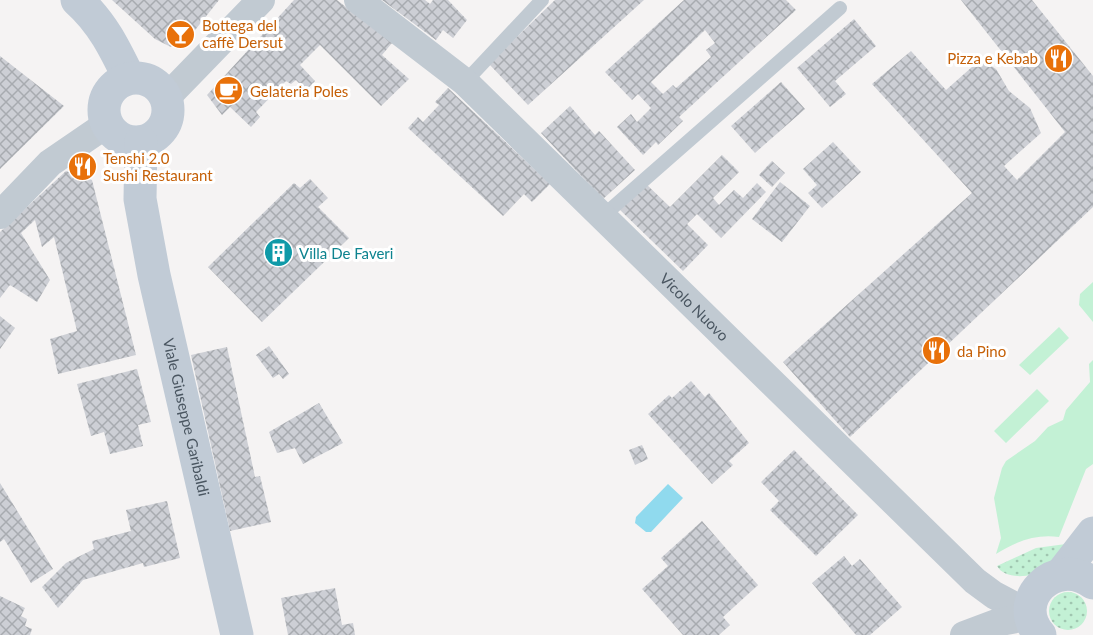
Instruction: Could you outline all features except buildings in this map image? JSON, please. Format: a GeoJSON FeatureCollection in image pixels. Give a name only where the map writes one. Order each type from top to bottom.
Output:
{"type":"FeatureCollection","features":[{"type":"Feature","properties":{"kind":"street"},"geometry":{"type":"LineString","coordinates":[[77,0],[91,12],[111,40],[129,78]]}},
{"type":"Feature","properties":{"kind":"street"},"geometry":{"type":"LineString","coordinates":[[166,98],[261,0]]}},
{"type":"Feature","properties":{"kind":"street","name":"Vicolo Nuovo"},"geometry":{"type":"LineString","coordinates":[[358,0],[465,82],[975,581],[1033,622]]}},
{"type":"Feature","properties":{"kind":"street"},"geometry":{"type":"LineString","coordinates":[[129,78],[150,80],[158,85],[166,98],[169,110],[165,126],[152,138],[141,142],[130,142],[118,137],[106,124],[104,107],[107,96],[116,84],[129,78]]}},
{"type":"Feature","properties":{"kind":"street"},"geometry":{"type":"LineString","coordinates":[[0,215],[50,163],[106,124]]}},
{"type":"Feature","properties":{"kind":"street","name":"Viale Giuseppe Garibaldi"},"geometry":{"type":"LineString","coordinates":[[141,142],[140,199],[154,275],[237,635]]}},
{"type":"Feature","properties":{"kind":"street"},"geometry":{"type":"LineString","coordinates":[[1062,573],[1093,533]]}},
{"type":"Feature","properties":{"kind":"street"},"geometry":{"type":"LineString","coordinates":[[964,635],[996,623],[1033,622],[1033,598],[1039,586],[1046,579],[1062,573],[1073,573],[1093,583]]}},
{"type":"Feature","properties":{"kind":"lane"},"geometry":{"type":"LineString","coordinates":[[465,82],[542,0]]}},
{"type":"Feature","properties":{"kind":"lane"},"geometry":{"type":"LineString","coordinates":[[603,216],[840,8]]}},
{"type":"Feature","properties":{"kind":"green space"},"geometry":{"type":"Polygon","coordinates":[[[1093,282],[1093,322],[1079,305],[1080,294],[1093,282]]]}},
{"type":"Feature","properties":{"kind":"green space"},"geometry":{"type":"Polygon","coordinates":[[[1059,327],[1069,338],[1030,375],[1019,365],[1059,327]]]}},
{"type":"Feature","properties":{"kind":"green space"},"geometry":{"type":"Polygon","coordinates":[[[1093,360],[1093,464],[1086,469],[1059,537],[1026,540],[1011,545],[996,554],[1001,538],[994,498],[1002,468],[1006,461],[1035,441],[1048,427],[1063,420],[1066,410],[1090,382],[1089,364],[1093,360]]]}},
{"type":"Feature","properties":{"kind":"green space"},"geometry":{"type":"Polygon","coordinates":[[[1037,389],[1049,401],[1006,443],[994,431],[1037,389]]]}},
{"type":"Feature","properties":{"kind":"green space"},"geometry":{"type":"Polygon","coordinates":[[[1066,544],[1044,569],[1033,574],[1019,576],[1006,574],[997,566],[1036,548],[1066,544]]]}},
{"type":"Feature","properties":{"kind":"green space"},"geometry":{"type":"Polygon","coordinates":[[[1068,592],[1082,597],[1087,611],[1082,625],[1068,630],[1054,625],[1049,611],[1054,597],[1068,592]]]}},
{"type":"Feature","properties":{"kind":"water"},"geometry":{"type":"Polygon","coordinates":[[[668,484],[683,498],[651,532],[646,532],[635,523],[636,517],[668,484]]]}},
{"type":"Feature","properties":{"kind":"place","name":"Bottega del caffè Dersut"},"geometry":{"type":"Point","coordinates":[181,34]}},
{"type":"Feature","properties":{"kind":"place","name":"Pizza e Kebab"},"geometry":{"type":"Point","coordinates":[1059,58]}},
{"type":"Feature","properties":{"kind":"place","name":"Gelateria Poles"},"geometry":{"type":"Point","coordinates":[229,91]}},
{"type":"Feature","properties":{"kind":"place","name":"Tenshi 2.0 Sushi Restaurant"},"geometry":{"type":"Point","coordinates":[82,167]}},
{"type":"Feature","properties":{"kind":"place","name":"Villa De Faveri"},"geometry":{"type":"Point","coordinates":[278,253]}},
{"type":"Feature","properties":{"kind":"place","name":"da Pino"},"geometry":{"type":"Point","coordinates":[936,351]}}]}
